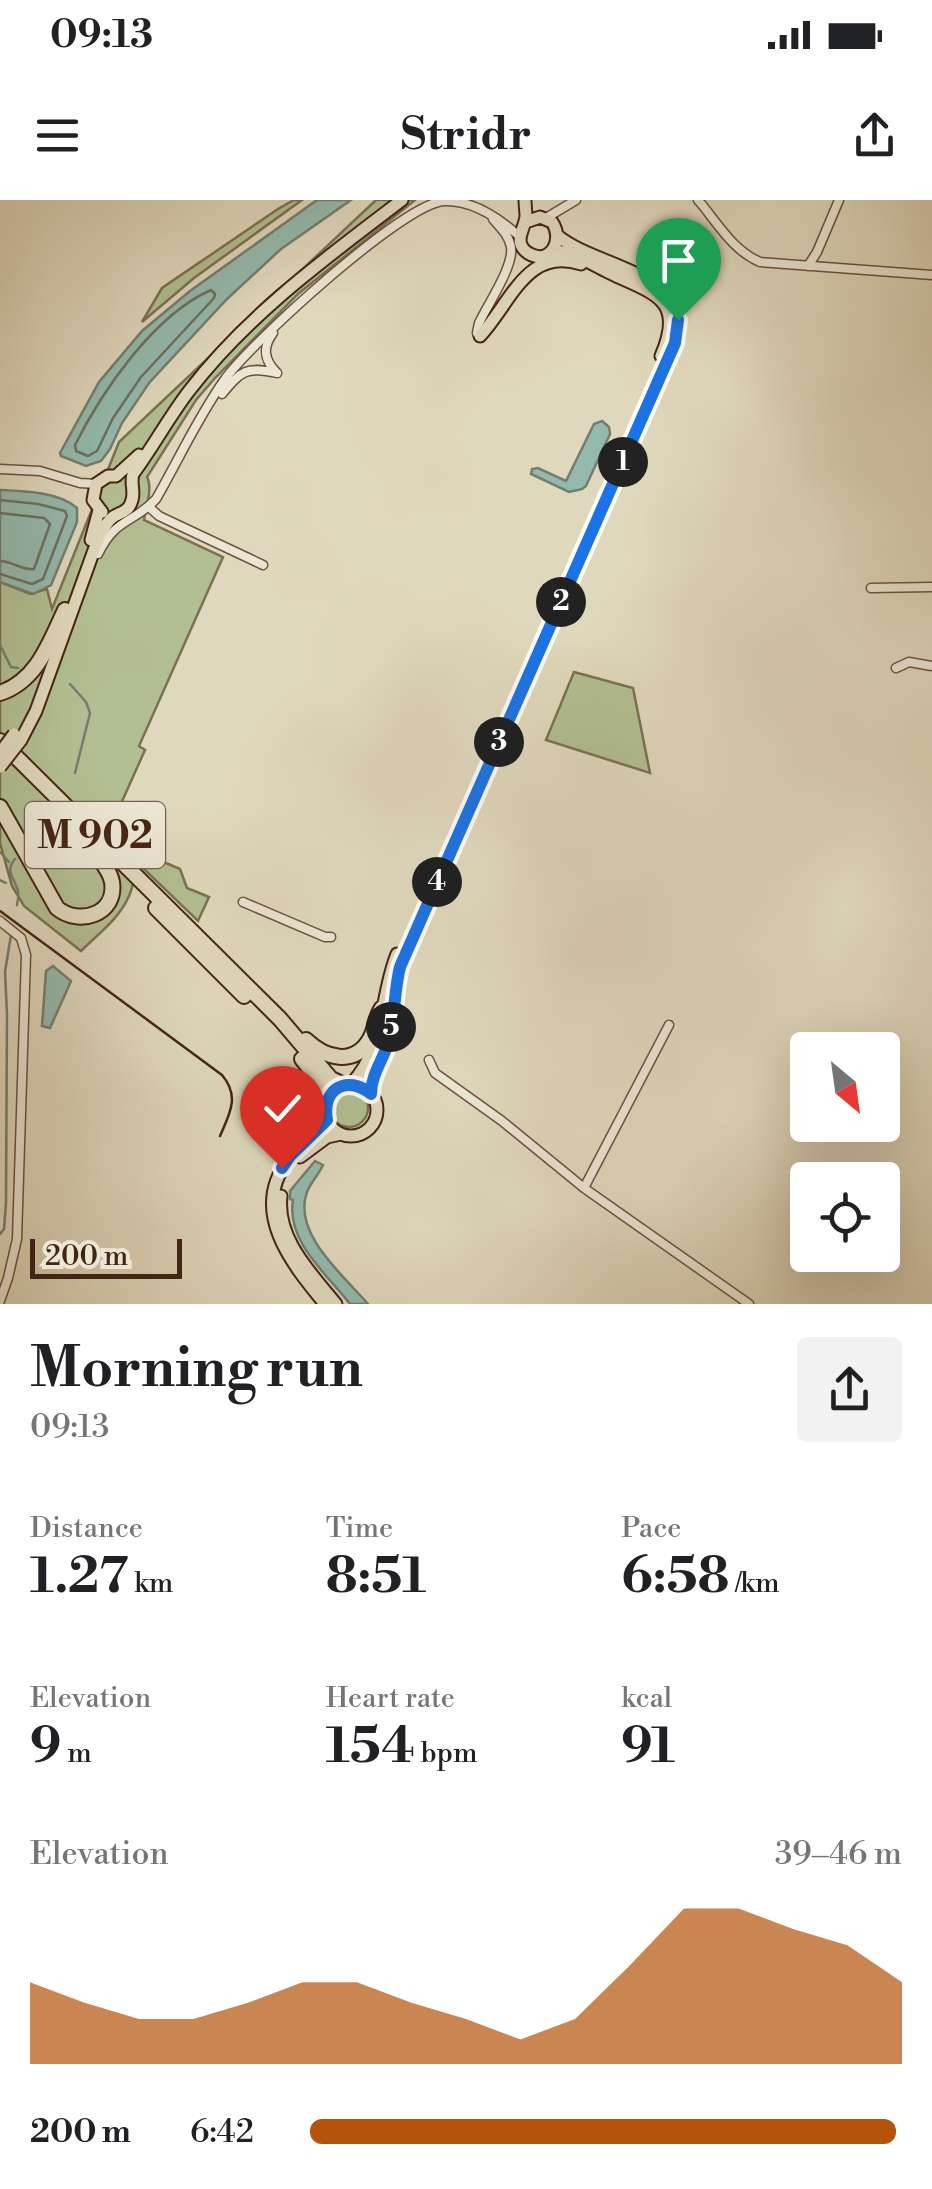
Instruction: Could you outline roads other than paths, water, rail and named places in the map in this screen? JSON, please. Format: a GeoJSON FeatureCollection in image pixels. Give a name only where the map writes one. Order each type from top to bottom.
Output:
{"type":"FeatureCollection","features":[{"type":"Feature","properties":{"kind":"highway"},"geometry":{"type":"LineString","coordinates":[[0,692],[11,689],[39,663],[65,610]]}},
{"type":"Feature","properties":{"kind":"highway","name":"M 902"},"geometry":{"type":"LineString","coordinates":[[12,738],[288,1042],[321,1083],[328,1098]]}},
{"type":"Feature","properties":{"kind":"highway","name":"M 902"},"geometry":{"type":"LineString","coordinates":[[0,753],[189,934]]}},
{"type":"Feature","properties":{"kind":"highway"},"geometry":{"type":"LineString","coordinates":[[0,807],[57,908],[76,918],[98,913],[112,892],[112,879],[86,838]]}},
{"type":"Feature","properties":{"kind":"highway","name":"M 902"},"geometry":{"type":"LineString","coordinates":[[221,967],[280,1019],[331,1079],[348,1085]]}},
{"type":"Feature","properties":{"kind":"highway"},"geometry":{"type":"LineString","coordinates":[[253,992],[316,1050],[338,1057],[357,1052],[367,1044],[382,1008]]}},
{"type":"Feature","properties":{"kind":"main road"},"geometry":{"type":"LineString","coordinates":[[116,476],[136,459],[209,367],[264,311],[402,200]]}},
{"type":"Feature","properties":{"kind":"main road"},"geometry":{"type":"LineString","coordinates":[[336,1304],[292,1246],[282,1222],[284,1182],[294,1164],[327,1137],[360,1134],[372,1124],[376,1109],[372,1080],[390,1033],[400,967],[678,336],[674,305],[660,288],[578,249],[528,200]]}},
{"type":"Feature","properties":{"kind":"main road"},"geometry":{"type":"LineString","coordinates":[[341,1134],[330,1126],[325,1105],[332,1092],[348,1085],[364,1070],[376,1046],[386,986],[398,950],[666,346],[670,324],[662,301],[644,287],[572,255],[552,251],[538,256],[522,247],[519,236],[526,222],[528,200]]}},
{"type":"Feature","properties":{"kind":"main road"},"geometry":{"type":"LineString","coordinates":[[526,222],[543,218]]}},
{"type":"Feature","properties":{"kind":"main road"},"geometry":{"type":"LineString","coordinates":[[552,251],[558,232]]}},
{"type":"Feature","properties":{"kind":"main road"},"geometry":{"type":"LineString","coordinates":[[479,334],[526,276],[544,263],[574,262],[612,274]]}},
{"type":"Feature","properties":{"kind":"main road"},"geometry":{"type":"LineString","coordinates":[[130,486],[133,474],[176,410]]}},
{"type":"Feature","properties":{"kind":"main road"},"geometry":{"type":"LineString","coordinates":[[0,753],[36,711],[98,539],[110,519],[122,514],[131,504],[130,486],[116,476],[101,479],[93,500],[104,514],[116,516]]}},
{"type":"Feature","properties":{"kind":"main road"},"geometry":{"type":"LineString","coordinates":[[0,767],[36,697],[99,510]]}},
{"type":"Feature","properties":{"kind":"main road"},"geometry":{"type":"LineString","coordinates":[[348,1085],[371,1094]]}},
{"type":"Feature","properties":{"kind":"main road"},"geometry":{"type":"LineString","coordinates":[[325,1304],[286,1251],[274,1225],[272,1203],[282,1168],[327,1120]]}},
{"type":"Feature","properties":{"kind":"street"},"geometry":{"type":"LineString","coordinates":[[543,218],[576,200]]}},
{"type":"Feature","properties":{"kind":"street"},"geometry":{"type":"LineString","coordinates":[[558,232],[562,218],[576,200]]}},
{"type":"Feature","properties":{"kind":"street"},"geometry":{"type":"LineString","coordinates":[[698,200],[747,256],[767,263],[932,275]]}},
{"type":"Feature","properties":{"kind":"street"},"geometry":{"type":"LineString","coordinates":[[808,266],[839,200]]}},
{"type":"Feature","properties":{"kind":"street"},"geometry":{"type":"LineString","coordinates":[[82,586],[112,531],[156,499],[225,380],[290,312],[363,251],[418,210],[442,201],[468,204],[504,222],[519,236]]}},
{"type":"Feature","properties":{"kind":"street"},"geometry":{"type":"LineString","coordinates":[[479,334],[478,323],[512,252],[507,236],[490,216]]}},
{"type":"Feature","properties":{"kind":"street"},"geometry":{"type":"LineString","coordinates":[[214,399],[246,370],[277,373],[267,360],[265,347],[290,312]]}},
{"type":"Feature","properties":{"kind":"street"},"geometry":{"type":"LineString","coordinates":[[0,469],[40,470],[94,489]]}},
{"type":"Feature","properties":{"kind":"street"},"geometry":{"type":"LineString","coordinates":[[149,506],[159,516],[263,565]]}},
{"type":"Feature","properties":{"kind":"street"},"geometry":{"type":"LineString","coordinates":[[871,588],[932,587]]}},
{"type":"Feature","properties":{"kind":"street"},"geometry":{"type":"LineString","coordinates":[[896,668],[909,662],[932,666]]}},
{"type":"Feature","properties":{"kind":"street"},"geometry":{"type":"LineString","coordinates":[[244,902],[330,937]]}},
{"type":"Feature","properties":{"kind":"street"},"geometry":{"type":"LineString","coordinates":[[0,921],[18,935],[26,948],[17,1238],[0,1301]]}},
{"type":"Feature","properties":{"kind":"street"},"geometry":{"type":"LineString","coordinates":[[584,1188],[669,1025]]}},
{"type":"Feature","properties":{"kind":"street"},"geometry":{"type":"LineString","coordinates":[[430,1060],[436,1073],[502,1120],[584,1188],[750,1304]]}},
{"type":"Feature","properties":{"kind":"water"},"geometry":{"type":"Polygon","coordinates":[[[317,200],[351,200],[281,249],[227,299],[149,383],[101,461],[86,466],[61,456],[99,382],[142,331],[190,291],[317,200]]]}},
{"type":"Feature","properties":{"kind":"water"},"geometry":{"type":"Polygon","coordinates":[[[602,421],[610,434],[582,489],[569,492],[531,474],[532,469],[538,468],[566,481],[594,424],[602,421]]]}},
{"type":"Feature","properties":{"kind":"water"},"geometry":{"type":"Polygon","coordinates":[[[0,490],[51,496],[77,508],[77,522],[51,585],[33,594],[0,582],[0,490]]]}},
{"type":"Feature","properties":{"kind":"water"},"geometry":{"type":"Polygon","coordinates":[[[53,966],[71,981],[50,1028],[42,1026],[46,971],[53,966]]]}},
{"type":"Feature","properties":{"kind":"water"},"geometry":{"type":"Polygon","coordinates":[[[315,1161],[323,1165],[307,1192],[307,1223],[322,1252],[368,1304],[350,1304],[310,1256],[296,1230],[290,1191],[315,1161]]]}},
{"type":"Feature","properties":{"kind":"waterway"},"geometry":{"type":"LineString","coordinates":[[0,645],[11,667],[18,668]]}},
{"type":"Feature","properties":{"kind":"waterway"},"geometry":{"type":"LineString","coordinates":[[70,684],[90,713],[75,773]]}},
{"type":"Feature","properties":{"kind":"waterway"},"geometry":{"type":"LineString","coordinates":[[32,848],[46,823]]}},
{"type":"Feature","properties":{"kind":"waterway"},"geometry":{"type":"LineString","coordinates":[[0,852],[9,862]]}},
{"type":"Feature","properties":{"kind":"waterway"},"geometry":{"type":"LineString","coordinates":[[15,859],[10,871],[18,891],[17,905]]}},
{"type":"Feature","properties":{"kind":"waterway"},"geometry":{"type":"LineString","coordinates":[[0,880],[6,883]]}},
{"type":"Feature","properties":{"kind":"waterway"},"geometry":{"type":"LineString","coordinates":[[0,1234],[6,1203],[5,972],[11,935]]}},
{"type":"Feature","properties":{"kind":"tram line"},"geometry":{"type":"LineString","coordinates":[[0,911],[222,1075],[232,1097],[220,1136]]}}]}
